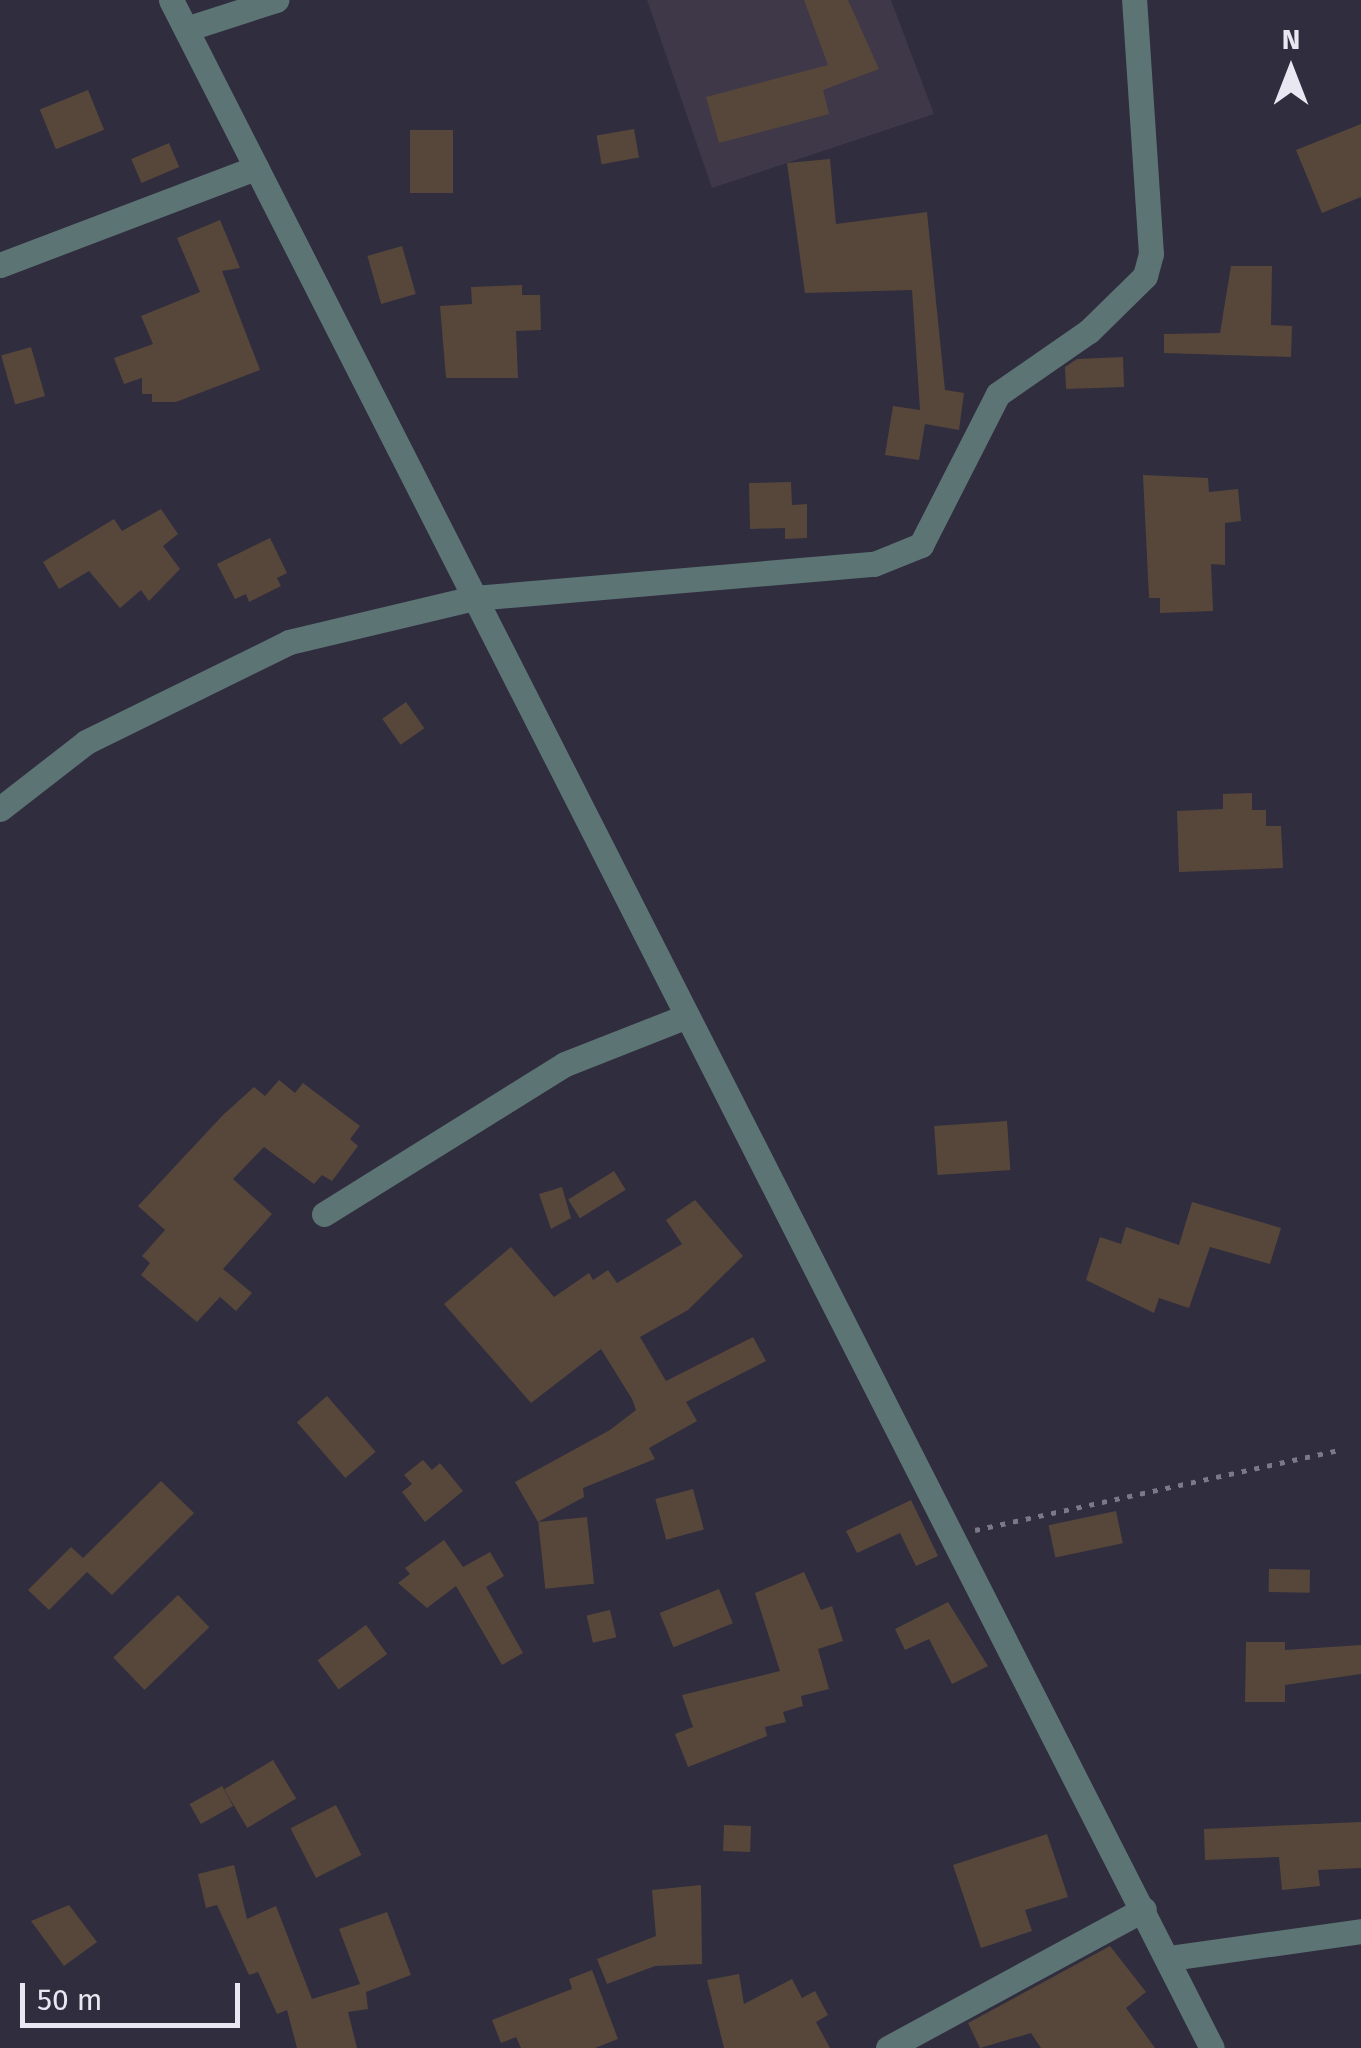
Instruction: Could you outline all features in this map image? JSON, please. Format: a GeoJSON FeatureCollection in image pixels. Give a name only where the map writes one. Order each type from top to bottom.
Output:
{"type":"FeatureCollection","features":[{"type":"Feature","properties":{"kind":"street"},"geometry":{"type":"LineString","coordinates":[[171,0],[682,1018],[1170,1958],[1212,2048]]}},
{"type":"Feature","properties":{"kind":"street"},"geometry":{"type":"LineString","coordinates":[[186,29],[276,0]]}},
{"type":"Feature","properties":{"kind":"street"},"geometry":{"type":"LineString","coordinates":[[0,809],[86,742],[205,679],[289,642],[474,598],[874,564],[920,544],[998,394],[1089,331],[1145,276],[1151,254],[1134,0]]}},
{"type":"Feature","properties":{"kind":"street"},"geometry":{"type":"LineString","coordinates":[[0,265],[256,168]]}},
{"type":"Feature","properties":{"kind":"street"},"geometry":{"type":"LineString","coordinates":[[324,1214],[552,1071],[682,1018]]}},
{"type":"Feature","properties":{"kind":"street"},"geometry":{"type":"LineString","coordinates":[[888,2048],[1144,1909]]}},
{"type":"Feature","properties":{"kind":"street"},"geometry":{"type":"LineString","coordinates":[[1170,1958],[1361,1931]]}},
{"type":"Feature","properties":{"kind":"path"},"geometry":{"type":"LineString","coordinates":[[948,1536],[1338,1450]]}},
{"type":"Feature","properties":{"kind":"shaded area"},"geometry":{"type":"Polygon","coordinates":[[[647,0],[891,0],[934,114],[712,188],[647,0]]]}},
{"type":"Feature","properties":{"kind":"building"},"geometry":{"type":"Polygon","coordinates":[[[804,0],[848,0],[879,69],[823,90],[829,114],[719,143],[706,97],[828,65],[804,0]]]}},
{"type":"Feature","properties":{"kind":"building"},"geometry":{"type":"Polygon","coordinates":[[[88,90],[104,130],[56,149],[40,109],[88,90]]]}},
{"type":"Feature","properties":{"kind":"building"},"geometry":{"type":"Polygon","coordinates":[[[1361,124],[1361,197],[1322,213],[1296,150],[1361,124]]]}},
{"type":"Feature","properties":{"kind":"building"},"geometry":{"type":"Polygon","coordinates":[[[634,129],[639,158],[602,164],[597,136],[634,129]]]}},
{"type":"Feature","properties":{"kind":"building"},"geometry":{"type":"Polygon","coordinates":[[[410,130],[453,130],[453,193],[410,193],[410,130]]]}},
{"type":"Feature","properties":{"kind":"building"},"geometry":{"type":"Polygon","coordinates":[[[169,143],[179,167],[141,183],[131,159],[169,143]]]}},
{"type":"Feature","properties":{"kind":"building"},"geometry":{"type":"Polygon","coordinates":[[[830,159],[836,224],[927,212],[945,390],[964,393],[959,430],[925,424],[919,460],[885,455],[893,406],[920,410],[912,290],[805,293],[787,163],[830,159]]]}},
{"type":"Feature","properties":{"kind":"building"},"geometry":{"type":"Polygon","coordinates":[[[220,220],[240,268],[222,271],[260,370],[176,402],[152,402],[152,394],[142,394],[142,378],[124,384],[114,358],[153,344],[141,316],[200,292],[177,238],[220,220]]]}},
{"type":"Feature","properties":{"kind":"building"},"geometry":{"type":"Polygon","coordinates":[[[402,246],[416,294],[381,304],[367,256],[402,246]]]}},
{"type":"Feature","properties":{"kind":"building"},"geometry":{"type":"Polygon","coordinates":[[[1231,266],[1272,266],[1271,325],[1292,326],[1291,357],[1164,353],[1164,334],[1220,333],[1231,266]]]}},
{"type":"Feature","properties":{"kind":"building"},"geometry":{"type":"Polygon","coordinates":[[[522,285],[522,295],[540,295],[541,330],[516,331],[518,378],[446,378],[440,306],[472,304],[471,287],[522,285]]]}},
{"type":"Feature","properties":{"kind":"building"},"geometry":{"type":"Polygon","coordinates":[[[31,347],[45,396],[15,405],[1,356],[31,347]]]}},
{"type":"Feature","properties":{"kind":"building"},"geometry":{"type":"Polygon","coordinates":[[[1123,357],[1124,387],[1066,389],[1065,367],[1077,359],[1123,357]]]}},
{"type":"Feature","properties":{"kind":"building"},"geometry":{"type":"Polygon","coordinates":[[[1143,475],[1208,478],[1209,492],[1238,489],[1241,521],[1225,523],[1225,565],[1211,564],[1213,611],[1160,613],[1160,598],[1149,598],[1143,475]]]}},
{"type":"Feature","properties":{"kind":"building"},"geometry":{"type":"Polygon","coordinates":[[[791,482],[792,505],[807,504],[807,538],[785,539],[785,528],[750,529],[749,483],[791,482]]]}},
{"type":"Feature","properties":{"kind":"building"},"geometry":{"type":"Polygon","coordinates":[[[161,509],[178,534],[163,546],[180,569],[149,601],[141,590],[120,608],[89,571],[59,589],[43,562],[114,519],[122,531],[161,509]]]}},
{"type":"Feature","properties":{"kind":"building"},"geometry":{"type":"Polygon","coordinates":[[[270,538],[287,573],[277,578],[281,586],[249,602],[246,594],[235,599],[217,564],[270,538]]]}},
{"type":"Feature","properties":{"kind":"building"},"geometry":{"type":"Polygon","coordinates":[[[406,702],[424,728],[401,745],[382,719],[406,702]]]}},
{"type":"Feature","properties":{"kind":"building"},"geometry":{"type":"Polygon","coordinates":[[[1252,793],[1252,810],[1266,810],[1266,826],[1281,826],[1283,868],[1179,872],[1177,811],[1223,809],[1223,794],[1252,793]]]}},
{"type":"Feature","properties":{"kind":"building"},"geometry":{"type":"Polygon","coordinates":[[[279,1080],[295,1093],[303,1083],[360,1126],[350,1139],[358,1146],[332,1181],[322,1175],[314,1184],[264,1147],[233,1179],[272,1214],[223,1269],[252,1293],[236,1311],[220,1297],[197,1322],[141,1275],[150,1263],[142,1256],[165,1230],[138,1206],[254,1087],[265,1096],[279,1080]]]}},
{"type":"Feature","properties":{"kind":"building"},"geometry":{"type":"Polygon","coordinates":[[[1007,1121],[1010,1170],[938,1175],[934,1126],[1007,1121]]]}},
{"type":"Feature","properties":{"kind":"building"},"geometry":{"type":"Polygon","coordinates":[[[614,1171],[626,1190],[580,1218],[568,1200],[614,1171]]]}},
{"type":"Feature","properties":{"kind":"building"},"geometry":{"type":"Polygon","coordinates":[[[562,1187],[571,1218],[551,1229],[539,1194],[562,1187]]]}},
{"type":"Feature","properties":{"kind":"building"},"geometry":{"type":"Polygon","coordinates":[[[695,1200],[743,1256],[688,1310],[640,1337],[666,1381],[753,1337],[766,1361],[686,1402],[697,1421],[649,1448],[655,1459],[583,1488],[584,1497],[538,1522],[515,1482],[610,1430],[636,1410],[632,1399],[601,1349],[531,1403],[444,1304],[511,1247],[554,1297],[589,1273],[593,1280],[608,1270],[617,1283],[682,1244],[666,1220],[695,1200]]]}},
{"type":"Feature","properties":{"kind":"building"},"geometry":{"type":"Polygon","coordinates":[[[1192,1202],[1281,1228],[1270,1264],[1210,1247],[1189,1308],[1159,1298],[1154,1313],[1086,1280],[1100,1237],[1121,1244],[1126,1227],[1179,1245],[1192,1202]]]}},
{"type":"Feature","properties":{"kind":"building"},"geometry":{"type":"Polygon","coordinates":[[[327,1396],[376,1452],[345,1478],[297,1422],[327,1396]]]}},
{"type":"Feature","properties":{"kind":"building"},"geometry":{"type":"Polygon","coordinates":[[[423,1460],[432,1470],[440,1463],[463,1491],[425,1522],[402,1492],[412,1484],[404,1475],[423,1460]]]}},
{"type":"Feature","properties":{"kind":"building"},"geometry":{"type":"Polygon","coordinates":[[[161,1481],[194,1513],[112,1595],[87,1572],[49,1610],[28,1590],[71,1547],[83,1558],[161,1481]]]}},
{"type":"Feature","properties":{"kind":"building"},"geometry":{"type":"Polygon","coordinates":[[[693,1489],[704,1530],[666,1540],[655,1499],[693,1489]]]}},
{"type":"Feature","properties":{"kind":"building"},"geometry":{"type":"Polygon","coordinates":[[[911,1500],[938,1556],[916,1566],[900,1533],[857,1553],[846,1531],[911,1500]]]}},
{"type":"Feature","properties":{"kind":"building"},"geometry":{"type":"Polygon","coordinates":[[[1116,1511],[1123,1543],[1055,1558],[1049,1525],[1116,1511]]]}},
{"type":"Feature","properties":{"kind":"building"},"geometry":{"type":"Polygon","coordinates":[[[587,1517],[594,1584],[545,1589],[538,1522],[587,1517]]]}},
{"type":"Feature","properties":{"kind":"building"},"geometry":{"type":"Polygon","coordinates":[[[444,1540],[463,1567],[490,1552],[504,1576],[486,1587],[523,1653],[502,1665],[456,1586],[427,1608],[398,1583],[410,1574],[405,1568],[444,1540]]]}},
{"type":"Feature","properties":{"kind":"building"},"geometry":{"type":"Polygon","coordinates":[[[1269,1569],[1310,1570],[1310,1593],[1269,1592],[1269,1569]]]}},
{"type":"Feature","properties":{"kind":"building"},"geometry":{"type":"Polygon","coordinates":[[[804,1572],[821,1610],[832,1606],[843,1641],[818,1649],[829,1689],[801,1696],[803,1706],[783,1712],[786,1722],[765,1727],[767,1736],[688,1767],[675,1734],[693,1727],[682,1695],[780,1671],[755,1593],[804,1572]]]}},
{"type":"Feature","properties":{"kind":"building"},"geometry":{"type":"Polygon","coordinates":[[[719,1589],[733,1623],[674,1647],[660,1613],[719,1589]]]}},
{"type":"Feature","properties":{"kind":"building"},"geometry":{"type":"Polygon","coordinates":[[[178,1595],[209,1627],[145,1690],[113,1658],[178,1595]]]}},
{"type":"Feature","properties":{"kind":"building"},"geometry":{"type":"Polygon","coordinates":[[[948,1602],[988,1666],[952,1684],[929,1639],[905,1650],[895,1629],[948,1602]]]}},
{"type":"Feature","properties":{"kind":"building"},"geometry":{"type":"Polygon","coordinates":[[[610,1610],[616,1637],[593,1643],[587,1615],[610,1610]]]}},
{"type":"Feature","properties":{"kind":"building"},"geometry":{"type":"Polygon","coordinates":[[[366,1625],[387,1654],[339,1689],[317,1660],[366,1625]]]}},
{"type":"Feature","properties":{"kind":"building"},"geometry":{"type":"Polygon","coordinates":[[[1246,1642],[1285,1642],[1285,1650],[1361,1645],[1361,1674],[1285,1685],[1285,1702],[1245,1702],[1246,1642]]]}},
{"type":"Feature","properties":{"kind":"building"},"geometry":{"type":"Polygon","coordinates":[[[273,1760],[296,1799],[247,1828],[224,1789],[273,1760]]]}},
{"type":"Feature","properties":{"kind":"building"},"geometry":{"type":"Polygon","coordinates":[[[222,1786],[233,1806],[201,1824],[190,1804],[222,1786]]]}},
{"type":"Feature","properties":{"kind":"building"},"geometry":{"type":"Polygon","coordinates":[[[336,1805],[361,1855],[316,1878],[291,1828],[336,1805]]]}},
{"type":"Feature","properties":{"kind":"building"},"geometry":{"type":"Polygon","coordinates":[[[1361,1822],[1361,1868],[1318,1870],[1320,1886],[1282,1890],[1279,1857],[1205,1860],[1204,1829],[1361,1822]]]}},
{"type":"Feature","properties":{"kind":"building"},"geometry":{"type":"Polygon","coordinates":[[[724,1825],[751,1826],[750,1852],[723,1851],[724,1825]]]}},
{"type":"Feature","properties":{"kind":"building"},"geometry":{"type":"Polygon","coordinates":[[[1047,1834],[1068,1897],[1025,1910],[1032,1931],[981,1948],[953,1865],[1047,1834]]]}},
{"type":"Feature","properties":{"kind":"building"},"geometry":{"type":"Polygon","coordinates":[[[234,1865],[247,1919],[276,1906],[312,1999],[360,1984],[339,1929],[387,1912],[411,1975],[366,1992],[368,2009],[348,2012],[357,2048],[297,2048],[287,2010],[277,2014],[258,1972],[249,1975],[217,1905],[206,1908],[198,1874],[234,1865]]]}},
{"type":"Feature","properties":{"kind":"building"},"geometry":{"type":"Polygon","coordinates":[[[701,1885],[702,1964],[655,1966],[607,1984],[597,1959],[656,1936],[652,1890],[701,1885]]]}},
{"type":"Feature","properties":{"kind":"building"},"geometry":{"type":"Polygon","coordinates":[[[69,1905],[97,1942],[64,1966],[31,1921],[69,1905]]]}},
{"type":"Feature","properties":{"kind":"building"},"geometry":{"type":"Polygon","coordinates":[[[1110,1946],[1146,1992],[1126,2008],[1155,2048],[1041,2048],[1031,2033],[980,2048],[968,2023],[1110,1946]]]}},
{"type":"Feature","properties":{"kind":"building"},"geometry":{"type":"Polygon","coordinates":[[[592,1970],[618,2039],[595,2048],[521,2048],[516,2037],[501,2043],[492,2020],[572,1989],[569,1979],[592,1970]]]}},
{"type":"Feature","properties":{"kind":"building"},"geometry":{"type":"Polygon","coordinates":[[[739,1974],[744,2004],[792,1979],[802,1998],[815,1991],[828,2015],[816,2022],[830,2048],[724,2048],[707,1980],[739,1974]]]}}]}
